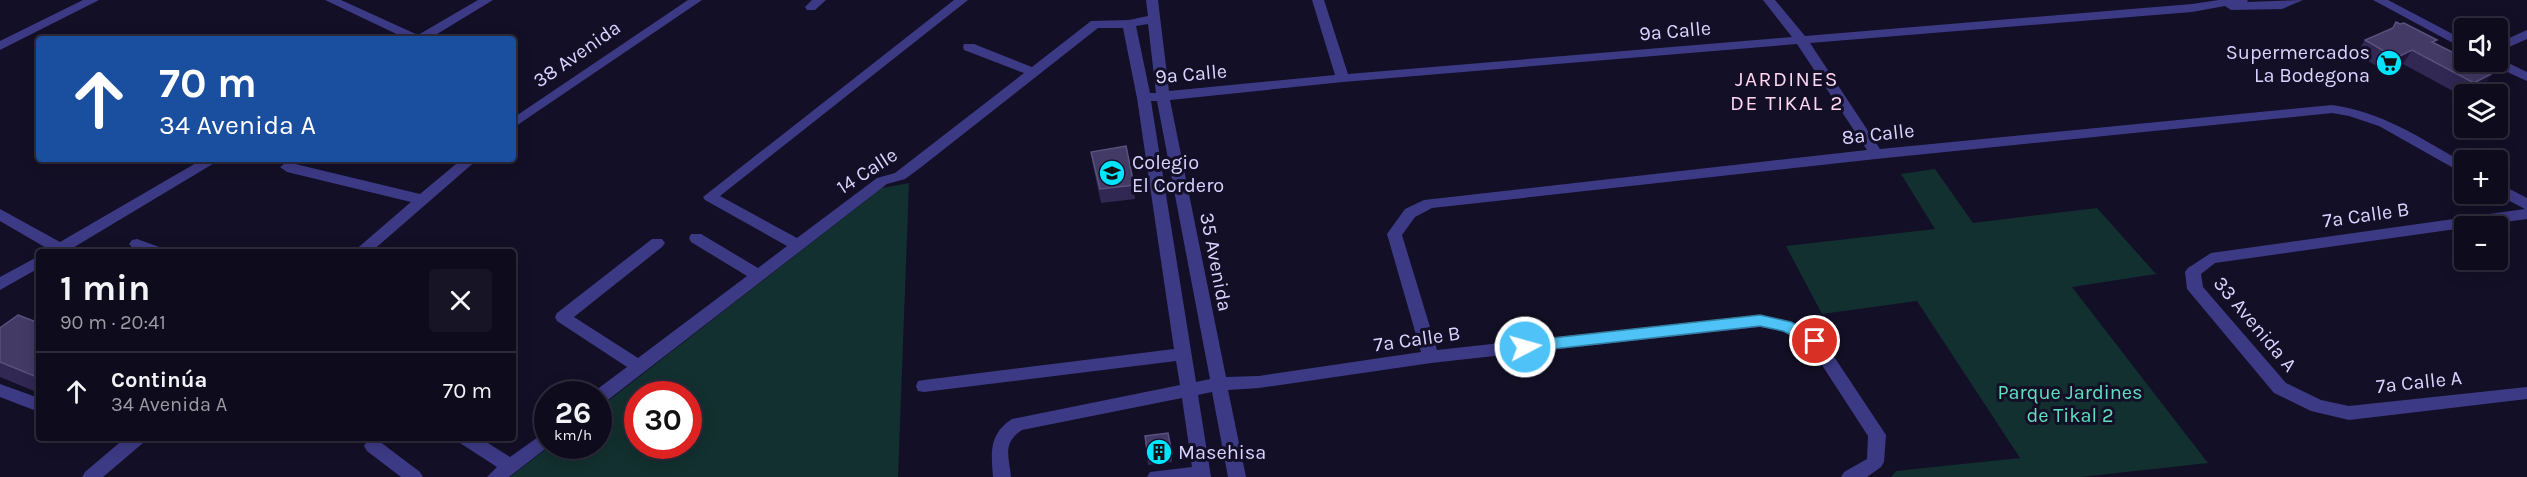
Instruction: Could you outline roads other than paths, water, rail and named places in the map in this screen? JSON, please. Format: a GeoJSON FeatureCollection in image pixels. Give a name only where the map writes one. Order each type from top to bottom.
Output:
{"type":"FeatureCollection","features":[{"type":"Feature","properties":{"kind":"street"},"geometry":{"type":"LineString","coordinates":[[0,46],[93,0]]}},
{"type":"Feature","properties":{"kind":"street"},"geometry":{"type":"LineString","coordinates":[[331,0],[411,36]]}},
{"type":"Feature","properties":{"kind":"street"},"geometry":{"type":"LineString","coordinates":[[423,36],[487,0]]}},
{"type":"Feature","properties":{"kind":"street","name":"38 Avenida"},"geometry":{"type":"LineString","coordinates":[[516,122],[696,0]]}},
{"type":"Feature","properties":{"kind":"street"},"geometry":{"type":"LineString","coordinates":[[798,245],[710,197],[962,0]]}},
{"type":"Feature","properties":{"kind":"street"},"geometry":{"type":"LineString","coordinates":[[1152,0],[1153,19]]}},
{"type":"Feature","properties":{"kind":"street"},"geometry":{"type":"LineString","coordinates":[[1318,0],[1343,78]]}},
{"type":"Feature","properties":{"kind":"street"},"geometry":{"type":"LineString","coordinates":[[1770,0],[1801,40],[1876,154]]}},
{"type":"Feature","properties":{"kind":"street"},"geometry":{"type":"LineString","coordinates":[[2178,0],[2192,8]]}},
{"type":"Feature","properties":{"kind":"street","name":"9a Calle"},"geometry":{"type":"LineString","coordinates":[[1144,98],[1343,78],[2192,8],[2242,0]]}},
{"type":"Feature","properties":{"kind":"street","name":"9a Calle"},"geometry":{"type":"LineString","coordinates":[[2210,6],[2282,5],[2297,0]]}},
{"type":"Feature","properties":{"kind":"street"},"geometry":{"type":"LineString","coordinates":[[2386,1],[2454,39]]}},
{"type":"Feature","properties":{"kind":"street","name":"14 Calle"},"geometry":{"type":"LineString","coordinates":[[612,387],[882,181],[900,176],[915,165],[1095,24],[1129,24],[1153,19]]}},
{"type":"Feature","properties":{"kind":"street","name":"35 Avenida"},"geometry":{"type":"LineString","coordinates":[[1153,19],[1163,96],[1237,477]]}},
{"type":"Feature","properties":{"kind":"street"},"geometry":{"type":"LineString","coordinates":[[1129,24],[1144,98],[1202,475],[1156,477]]}},
{"type":"Feature","properties":{"kind":"street"},"geometry":{"type":"LineString","coordinates":[[2508,43],[2527,34]]}},
{"type":"Feature","properties":{"kind":"street"},"geometry":{"type":"LineString","coordinates":[[969,47],[1034,72]]}},
{"type":"Feature","properties":{"kind":"street"},"geometry":{"type":"LineString","coordinates":[[2508,68],[2527,77]]}},
{"type":"Feature","properties":{"kind":"street","name":"8a Calle"},"geometry":{"type":"LineString","coordinates":[[1431,357],[1394,234],[1410,213],[1429,203],[1876,154],[2332,109],[2351,110],[2369,116],[2454,164]]}},
{"type":"Feature","properties":{"kind":"street"},"geometry":{"type":"LineString","coordinates":[[59,249],[209,162]]}},
{"type":"Feature","properties":{"kind":"street"},"geometry":{"type":"LineString","coordinates":[[365,249],[468,162]]}},
{"type":"Feature","properties":{"kind":"street"},"geometry":{"type":"LineString","coordinates":[[287,167],[424,200]]}},
{"type":"Feature","properties":{"kind":"street"},"geometry":{"type":"LineString","coordinates":[[2508,194],[2527,204]]}},
{"type":"Feature","properties":{"kind":"street"},"geometry":{"type":"LineString","coordinates":[[0,214],[55,249]]}},
{"type":"Feature","properties":{"kind":"street","name":"7a Calle B"},"geometry":{"type":"LineString","coordinates":[[2211,258],[2527,214]]}},
{"type":"Feature","properties":{"kind":"street"},"geometry":{"type":"LineString","coordinates":[[696,238],[758,275]]}},
{"type":"Feature","properties":{"kind":"street"},"geometry":{"type":"LineString","coordinates":[[639,367],[563,317],[657,243]]}},
{"type":"Feature","properties":{"kind":"street"},"geometry":{"type":"LineString","coordinates":[[137,244],[150,249]]}},
{"type":"Feature","properties":{"kind":"street","name":"33 Avenida A"},"geometry":{"type":"LineString","coordinates":[[2211,258],[2193,272],[2195,289],[2280,388],[2316,406]]}},
{"type":"Feature","properties":{"kind":"street"},"geometry":{"type":"LineString","coordinates":[[0,284],[36,263]]}},
{"type":"Feature","properties":{"kind":"street","name":"7a Calle B"},"geometry":{"type":"LineString","coordinates":[[1002,477],[1000,443],[1005,431],[1018,424],[1187,389],[1219,384],[1259,382],[1431,357],[1760,321],[1786,326],[1815,341],[1877,435],[1875,462],[1852,476]]}},
{"type":"Feature","properties":{"kind":"street"},"geometry":{"type":"LineString","coordinates":[[924,386],[1183,354]]}},
{"type":"Feature","properties":{"kind":"street"},"geometry":{"type":"LineString","coordinates":[[0,390],[36,404]]}},
{"type":"Feature","properties":{"kind":"street","name":"7a Calle A"},"geometry":{"type":"LineString","coordinates":[[2316,406],[2349,412],[2527,393]]}},
{"type":"Feature","properties":{"kind":"street"},"geometry":{"type":"LineString","coordinates":[[91,477],[129,441]]}},
{"type":"Feature","properties":{"kind":"street"},"geometry":{"type":"LineString","coordinates":[[471,441],[510,466]]}},
{"type":"Feature","properties":{"kind":"street"},"geometry":{"type":"LineString","coordinates":[[373,446],[414,477]]}},
{"type":"Feature","properties":{"kind":"street"},"geometry":{"type":"LineString","coordinates":[[496,477],[534,448]]}},
{"type":"Feature","properties":{"kind":"place","name":"Supermercados La Bodegona"},"geometry":{"type":"Point","coordinates":[2389,63]}},
{"type":"Feature","properties":{"kind":"place","name":"Colegio El Cordero"},"geometry":{"type":"Point","coordinates":[1112,173]}},
{"type":"Feature","properties":{"kind":"place","name":"Masehisa"},"geometry":{"type":"Point","coordinates":[1159,452]}},
{"type":"Feature","properties":{"kind":"district","name":"JARDINES DE TIKAL 2"},"geometry":{"type":"Point","coordinates":[1787,91]}},
{"type":"Feature","properties":{"kind":"park label","name":"Parque Jardines de Tikal 2"},"geometry":{"type":"Point","coordinates":[2070,404]}}]}
